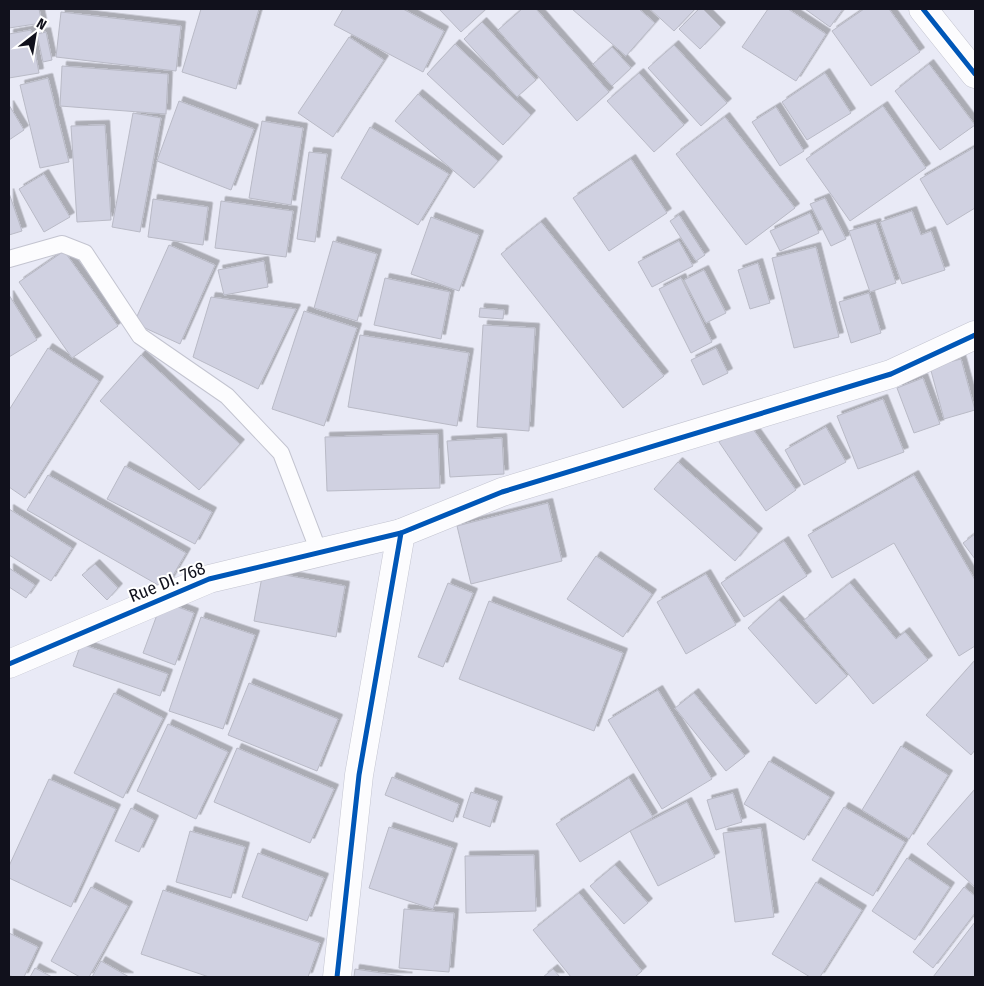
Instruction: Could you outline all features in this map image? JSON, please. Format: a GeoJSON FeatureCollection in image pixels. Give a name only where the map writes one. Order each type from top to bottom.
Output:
{"type":"FeatureCollection","features":[{"type":"Feature","properties":{"kind":"street"},"geometry":{"type":"LineString","coordinates":[[922,9],[975,74]]}},
{"type":"Feature","properties":{"kind":"street","name":"Rue DI. 768"},"geometry":{"type":"LineString","coordinates":[[9,664],[209,578],[401,533],[502,492],[891,374],[975,335]]}},
{"type":"Feature","properties":{"kind":"street"},"geometry":{"type":"LineString","coordinates":[[337,977],[359,775],[401,533]]}},
{"type":"Feature","properties":{"kind":"lane"},"geometry":{"type":"LineString","coordinates":[[9,259],[62,244],[85,253],[140,336],[227,396],[281,453],[319,552]]}},
{"type":"Feature","properties":{"kind":"building"},"geometry":{"type":"Polygon","coordinates":[[[9,9],[39,9],[42,23],[9,28],[9,9]]]}},
{"type":"Feature","properties":{"kind":"building"},"geometry":{"type":"Polygon","coordinates":[[[201,9],[259,9],[236,89],[182,72],[201,9]]]}},
{"type":"Feature","properties":{"kind":"building"},"geometry":{"type":"Polygon","coordinates":[[[343,9],[403,9],[444,31],[423,72],[334,25],[343,9]]]}},
{"type":"Feature","properties":{"kind":"building"},"geometry":{"type":"Polygon","coordinates":[[[439,9],[486,9],[461,32],[439,9]]]}},
{"type":"Feature","properties":{"kind":"building"},"geometry":{"type":"Polygon","coordinates":[[[522,9],[536,9],[609,92],[577,121],[498,30],[522,9]]]}},
{"type":"Feature","properties":{"kind":"building"},"geometry":{"type":"Polygon","coordinates":[[[572,9],[639,9],[655,23],[626,56],[572,9]]]}},
{"type":"Feature","properties":{"kind":"building"},"geometry":{"type":"Polygon","coordinates":[[[650,9],[695,9],[674,31],[650,9]]]}},
{"type":"Feature","properties":{"kind":"building"},"geometry":{"type":"Polygon","coordinates":[[[699,9],[703,9],[721,27],[700,49],[679,29],[699,9]]]}},
{"type":"Feature","properties":{"kind":"building"},"geometry":{"type":"Polygon","coordinates":[[[768,9],[788,9],[826,34],[796,81],[742,47],[768,9]]]}},
{"type":"Feature","properties":{"kind":"building"},"geometry":{"type":"Polygon","coordinates":[[[805,9],[843,9],[830,27],[805,9]]]}},
{"type":"Feature","properties":{"kind":"building"},"geometry":{"type":"Polygon","coordinates":[[[864,9],[889,9],[920,52],[871,86],[832,31],[864,9]]]}},
{"type":"Feature","properties":{"kind":"building"},"geometry":{"type":"Polygon","coordinates":[[[61,12],[181,26],[176,71],[56,57],[61,12]]]}},
{"type":"Feature","properties":{"kind":"building"},"geometry":{"type":"Polygon","coordinates":[[[482,22],[536,80],[517,97],[464,39],[482,22]]]}},
{"type":"Feature","properties":{"kind":"building"},"geometry":{"type":"Polygon","coordinates":[[[31,30],[39,73],[9,78],[9,34],[31,30]]]}},
{"type":"Feature","properties":{"kind":"building"},"geometry":{"type":"Polygon","coordinates":[[[46,32],[52,60],[43,62],[37,34],[46,32]]]}},
{"type":"Feature","properties":{"kind":"building"},"geometry":{"type":"Polygon","coordinates":[[[349,37],[384,60],[333,137],[298,113],[349,37]]]}},
{"type":"Feature","properties":{"kind":"building"},"geometry":{"type":"Polygon","coordinates":[[[455,44],[531,115],[503,145],[427,74],[455,44]]]}},
{"type":"Feature","properties":{"kind":"building"},"geometry":{"type":"Polygon","coordinates":[[[674,45],[727,103],[701,126],[648,68],[674,45]]]}},
{"type":"Feature","properties":{"kind":"building"},"geometry":{"type":"Polygon","coordinates":[[[612,47],[631,68],[612,86],[593,64],[612,47]]]}},
{"type":"Feature","properties":{"kind":"building"},"geometry":{"type":"Polygon","coordinates":[[[929,64],[975,125],[940,150],[895,91],[929,64]]]}},
{"type":"Feature","properties":{"kind":"building"},"geometry":{"type":"Polygon","coordinates":[[[62,66],[168,74],[166,114],[60,106],[62,66]]]}},
{"type":"Feature","properties":{"kind":"building"},"geometry":{"type":"Polygon","coordinates":[[[639,73],[684,125],[654,152],[607,101],[639,73]]]}},
{"type":"Feature","properties":{"kind":"building"},"geometry":{"type":"Polygon","coordinates":[[[825,73],[851,113],[807,140],[782,102],[825,73]]]}},
{"type":"Feature","properties":{"kind":"building"},"geometry":{"type":"Polygon","coordinates":[[[48,78],[69,162],[40,168],[20,85],[48,78]]]}},
{"type":"Feature","properties":{"kind":"building"},"geometry":{"type":"Polygon","coordinates":[[[418,94],[498,161],[474,188],[395,121],[418,94]]]}},
{"type":"Feature","properties":{"kind":"building"},"geometry":{"type":"Polygon","coordinates":[[[179,101],[254,129],[231,190],[157,161],[179,101]]]}},
{"type":"Feature","properties":{"kind":"building"},"geometry":{"type":"Polygon","coordinates":[[[9,105],[24,130],[9,140],[9,105]]]}},
{"type":"Feature","properties":{"kind":"building"},"geometry":{"type":"Polygon","coordinates":[[[883,106],[926,168],[850,221],[806,159],[883,106]]]}},
{"type":"Feature","properties":{"kind":"building"},"geometry":{"type":"Polygon","coordinates":[[[776,107],[804,151],[780,166],[752,122],[776,107]]]}},
{"type":"Feature","properties":{"kind":"building"},"geometry":{"type":"Polygon","coordinates":[[[133,113],[161,118],[140,232],[112,227],[133,113]]]}},
{"type":"Feature","properties":{"kind":"building"},"geometry":{"type":"Polygon","coordinates":[[[725,117],[795,208],[746,245],[676,154],[725,117]]]}},
{"type":"Feature","properties":{"kind":"building"},"geometry":{"type":"Polygon","coordinates":[[[262,121],[303,128],[291,205],[249,198],[262,121]]]}},
{"type":"Feature","properties":{"kind":"building"},"geometry":{"type":"Polygon","coordinates":[[[105,125],[111,220],[77,222],[71,126],[105,125]]]}},
{"type":"Feature","properties":{"kind":"building"},"geometry":{"type":"Polygon","coordinates":[[[370,127],[449,174],[418,225],[341,178],[370,127]]]}},
{"type":"Feature","properties":{"kind":"building"},"geometry":{"type":"Polygon","coordinates":[[[975,147],[975,208],[947,225],[920,179],[975,147]]]}},
{"type":"Feature","properties":{"kind":"building"},"geometry":{"type":"Polygon","coordinates":[[[309,152],[327,154],[315,242],[297,239],[309,152]]]}},
{"type":"Feature","properties":{"kind":"building"},"geometry":{"type":"Polygon","coordinates":[[[631,159],[667,213],[609,251],[573,198],[631,159]]]}},
{"type":"Feature","properties":{"kind":"building"},"geometry":{"type":"Polygon","coordinates":[[[44,174],[70,217],[44,232],[19,189],[44,174]]]}},
{"type":"Feature","properties":{"kind":"building"},"geometry":{"type":"Polygon","coordinates":[[[9,193],[22,231],[9,235],[9,193]]]}},
{"type":"Feature","properties":{"kind":"building"},"geometry":{"type":"Polygon","coordinates":[[[825,198],[846,239],[831,246],[810,204],[825,198]]]}},
{"type":"Feature","properties":{"kind":"building"},"geometry":{"type":"Polygon","coordinates":[[[153,199],[208,207],[203,245],[148,237],[153,199]]]}},
{"type":"Feature","properties":{"kind":"building"},"geometry":{"type":"Polygon","coordinates":[[[221,201],[293,211],[286,257],[215,248],[221,201]]]}},
{"type":"Feature","properties":{"kind":"building"},"geometry":{"type":"Polygon","coordinates":[[[912,211],[921,235],[931,231],[945,270],[902,284],[880,222],[912,211]]]}},
{"type":"Feature","properties":{"kind":"building"},"geometry":{"type":"Polygon","coordinates":[[[810,213],[819,233],[780,251],[770,231],[810,213]]]}},
{"type":"Feature","properties":{"kind":"building"},"geometry":{"type":"Polygon","coordinates":[[[679,215],[705,255],[696,261],[670,221],[679,215]]]}},
{"type":"Feature","properties":{"kind":"building"},"geometry":{"type":"Polygon","coordinates":[[[431,217],[479,235],[459,291],[411,274],[431,217]]]}},
{"type":"Feature","properties":{"kind":"building"},"geometry":{"type":"Polygon","coordinates":[[[541,222],[664,376],[623,408],[501,254],[541,222]]]}},
{"type":"Feature","properties":{"kind":"building"},"geometry":{"type":"Polygon","coordinates":[[[876,223],[896,283],[870,292],[849,231],[876,223]]]}},
{"type":"Feature","properties":{"kind":"building"},"geometry":{"type":"Polygon","coordinates":[[[333,241],[377,254],[357,321],[314,308],[333,241]]]}},
{"type":"Feature","properties":{"kind":"building"},"geometry":{"type":"Polygon","coordinates":[[[679,241],[693,266],[652,287],[638,262],[679,241]]]}},
{"type":"Feature","properties":{"kind":"building"},"geometry":{"type":"Polygon","coordinates":[[[169,245],[215,265],[180,344],[134,323],[169,245]]]}},
{"type":"Feature","properties":{"kind":"building"},"geometry":{"type":"Polygon","coordinates":[[[816,247],[839,337],[794,348],[772,258],[816,247]]]}},
{"type":"Feature","properties":{"kind":"building"},"geometry":{"type":"Polygon","coordinates":[[[64,251],[118,326],[72,358],[19,282],[64,251]]]}},
{"type":"Feature","properties":{"kind":"building"},"geometry":{"type":"Polygon","coordinates":[[[264,261],[268,287],[224,295],[218,270],[264,261]]]}},
{"type":"Feature","properties":{"kind":"building"},"geometry":{"type":"Polygon","coordinates":[[[758,263],[770,303],[750,309],[738,270],[758,263]]]}},
{"type":"Feature","properties":{"kind":"building"},"geometry":{"type":"Polygon","coordinates":[[[704,270],[726,313],[706,323],[684,280],[704,270]]]}},
{"type":"Feature","properties":{"kind":"building"},"geometry":{"type":"Polygon","coordinates":[[[385,278],[450,292],[441,339],[374,325],[385,278]]]}},
{"type":"Feature","properties":{"kind":"building"},"geometry":{"type":"Polygon","coordinates":[[[681,278],[712,342],[691,353],[659,289],[681,278]]]}},
{"type":"Feature","properties":{"kind":"building"},"geometry":{"type":"Polygon","coordinates":[[[869,293],[881,333],[851,343],[839,302],[869,293]]]}},
{"type":"Feature","properties":{"kind":"building"},"geometry":{"type":"Polygon","coordinates":[[[9,295],[37,340],[9,357],[9,295]]]}},
{"type":"Feature","properties":{"kind":"building"},"geometry":{"type":"Polygon","coordinates":[[[211,297],[296,309],[258,389],[193,357],[211,297]]]}},
{"type":"Feature","properties":{"kind":"building"},"geometry":{"type":"Polygon","coordinates":[[[480,308],[504,310],[503,319],[479,317],[480,308]]]}},
{"type":"Feature","properties":{"kind":"building"},"geometry":{"type":"Polygon","coordinates":[[[304,311],[357,328],[324,426],[272,409],[304,311]]]}},
{"type":"Feature","properties":{"kind":"building"},"geometry":{"type":"Polygon","coordinates":[[[483,325],[535,328],[529,431],[477,427],[483,325]]]}},
{"type":"Feature","properties":{"kind":"building"},"geometry":{"type":"Polygon","coordinates":[[[360,335],[469,353],[457,426],[348,407],[360,335]]]}},
{"type":"Feature","properties":{"kind":"building"},"geometry":{"type":"Polygon","coordinates":[[[48,348],[99,381],[25,498],[9,487],[9,410],[48,348]]]}},
{"type":"Feature","properties":{"kind":"building"},"geometry":{"type":"Polygon","coordinates":[[[716,348],[728,373],[703,385],[691,360],[716,348]]]}},
{"type":"Feature","properties":{"kind":"building"},"geometry":{"type":"Polygon","coordinates":[[[141,355],[240,444],[199,490],[100,401],[141,355]]]}},
{"type":"Feature","properties":{"kind":"building"},"geometry":{"type":"Polygon","coordinates":[[[961,359],[975,410],[944,419],[930,367],[961,359]]]}},
{"type":"Feature","properties":{"kind":"building"},"geometry":{"type":"Polygon","coordinates":[[[923,378],[940,424],[914,433],[897,388],[923,378]]]}},
{"type":"Feature","properties":{"kind":"building"},"geometry":{"type":"Polygon","coordinates":[[[883,399],[904,452],[858,469],[837,416],[883,399]]]}},
{"type":"Feature","properties":{"kind":"building"},"geometry":{"type":"Polygon","coordinates":[[[748,422],[796,490],[766,511],[719,442],[748,422]]]}},
{"type":"Feature","properties":{"kind":"building"},"geometry":{"type":"Polygon","coordinates":[[[826,427],[846,462],[804,485],[785,450],[826,427]]]}},
{"type":"Feature","properties":{"kind":"building"},"geometry":{"type":"Polygon","coordinates":[[[438,434],[440,488],[327,491],[325,437],[438,434]]]}},
{"type":"Feature","properties":{"kind":"building"},"geometry":{"type":"Polygon","coordinates":[[[502,438],[504,474],[450,477],[447,441],[502,438]]]}},
{"type":"Feature","properties":{"kind":"building"},"geometry":{"type":"Polygon","coordinates":[[[678,462],[758,533],[735,561],[654,489],[678,462]]]}},
{"type":"Feature","properties":{"kind":"building"},"geometry":{"type":"Polygon","coordinates":[[[125,466],[212,512],[195,544],[107,499],[125,466]]]}},
{"type":"Feature","properties":{"kind":"building"},"geometry":{"type":"Polygon","coordinates":[[[48,475],[186,553],[165,589],[27,510],[48,475]]]}},
{"type":"Feature","properties":{"kind":"building"},"geometry":{"type":"Polygon","coordinates":[[[914,475],[975,580],[975,646],[959,656],[894,543],[832,578],[808,535],[914,475]]]}},
{"type":"Feature","properties":{"kind":"building"},"geometry":{"type":"Polygon","coordinates":[[[548,503],[562,561],[471,584],[457,526],[548,503]]]}},
{"type":"Feature","properties":{"kind":"building"},"geometry":{"type":"Polygon","coordinates":[[[9,509],[72,548],[51,581],[9,555],[9,509]]]}},
{"type":"Feature","properties":{"kind":"building"},"geometry":{"type":"Polygon","coordinates":[[[975,534],[975,559],[963,543],[975,534]]]}},
{"type":"Feature","properties":{"kind":"building"},"geometry":{"type":"Polygon","coordinates":[[[784,541],[807,576],[744,617],[721,583],[784,541]]]}},
{"type":"Feature","properties":{"kind":"building"},"geometry":{"type":"Polygon","coordinates":[[[596,556],[652,594],[623,637],[567,599],[596,556]]]}},
{"type":"Feature","properties":{"kind":"building"},"geometry":{"type":"Polygon","coordinates":[[[95,564],[118,588],[107,600],[82,575],[95,564]]]}},
{"type":"Feature","properties":{"kind":"building"},"geometry":{"type":"Polygon","coordinates":[[[9,568],[35,585],[26,598],[9,587],[9,568]]]}},
{"type":"Feature","properties":{"kind":"building"},"geometry":{"type":"Polygon","coordinates":[[[263,571],[345,586],[336,637],[254,621],[263,571]]]}},
{"type":"Feature","properties":{"kind":"building"},"geometry":{"type":"Polygon","coordinates":[[[706,574],[736,625],[686,654],[657,602],[706,574]]]}},
{"type":"Feature","properties":{"kind":"building"},"geometry":{"type":"Polygon","coordinates":[[[448,583],[473,593],[443,667],[418,657],[448,583]]]}},
{"type":"Feature","properties":{"kind":"building"},"geometry":{"type":"Polygon","coordinates":[[[850,583],[896,639],[905,632],[928,660],[873,704],[804,620],[850,583]]]}},
{"type":"Feature","properties":{"kind":"building"},"geometry":{"type":"Polygon","coordinates":[[[779,600],[847,676],[816,704],[748,628],[779,600]]]}},
{"type":"Feature","properties":{"kind":"building"},"geometry":{"type":"Polygon","coordinates":[[[162,601],[194,613],[175,665],[143,653],[162,601]]]}},
{"type":"Feature","properties":{"kind":"building"},"geometry":{"type":"Polygon","coordinates":[[[489,601],[623,653],[594,731],[459,679],[489,601]]]}},
{"type":"Feature","properties":{"kind":"building"},"geometry":{"type":"Polygon","coordinates":[[[201,617],[255,635],[223,729],[169,711],[201,617]]]}},
{"type":"Feature","properties":{"kind":"building"},"geometry":{"type":"Polygon","coordinates":[[[81,644],[168,674],[160,696],[73,666],[81,644]]]}},
{"type":"Feature","properties":{"kind":"building"},"geometry":{"type":"Polygon","coordinates":[[[975,660],[975,750],[971,755],[926,715],[975,660]]]}},
{"type":"Feature","properties":{"kind":"building"},"geometry":{"type":"Polygon","coordinates":[[[249,683],[338,719],[317,771],[228,735],[249,683]]]}},
{"type":"Feature","properties":{"kind":"building"},"geometry":{"type":"Polygon","coordinates":[[[658,690],[712,779],[662,809],[608,720],[658,690]]]}},
{"type":"Feature","properties":{"kind":"building"},"geometry":{"type":"Polygon","coordinates":[[[114,693],[163,718],[123,798],[74,773],[114,693]]]}},
{"type":"Feature","properties":{"kind":"building"},"geometry":{"type":"Polygon","coordinates":[[[694,693],[745,756],[726,771],[675,708],[694,693]]]}},
{"type":"Feature","properties":{"kind":"building"},"geometry":{"type":"Polygon","coordinates":[[[168,724],[228,752],[196,819],[137,791],[168,724]]]}},
{"type":"Feature","properties":{"kind":"building"},"geometry":{"type":"Polygon","coordinates":[[[901,746],[948,775],[909,839],[862,810],[901,746]]]}},
{"type":"Feature","properties":{"kind":"building"},"geometry":{"type":"Polygon","coordinates":[[[237,748],[334,789],[310,843],[214,802],[237,748]]]}},
{"type":"Feature","properties":{"kind":"building"},"geometry":{"type":"Polygon","coordinates":[[[769,761],[830,797],[804,840],[744,804],[769,761]]]}},
{"type":"Feature","properties":{"kind":"building"},"geometry":{"type":"Polygon","coordinates":[[[392,777],[459,804],[453,822],[385,795],[392,777]]]}},
{"type":"Feature","properties":{"kind":"building"},"geometry":{"type":"Polygon","coordinates":[[[629,778],[653,817],[580,862],[556,824],[629,778]]]}},
{"type":"Feature","properties":{"kind":"building"},"geometry":{"type":"Polygon","coordinates":[[[49,779],[116,809],[71,907],[9,878],[9,866],[49,779]]]}},
{"type":"Feature","properties":{"kind":"building"},"geometry":{"type":"Polygon","coordinates":[[[975,789],[975,887],[927,844],[975,789]]]}},
{"type":"Feature","properties":{"kind":"building"},"geometry":{"type":"Polygon","coordinates":[[[471,792],[498,801],[490,827],[463,817],[471,792]]]}},
{"type":"Feature","properties":{"kind":"building"},"geometry":{"type":"Polygon","coordinates":[[[733,793],[742,822],[716,830],[707,800],[733,793]]]}},
{"type":"Feature","properties":{"kind":"building"},"geometry":{"type":"Polygon","coordinates":[[[687,802],[715,857],[658,886],[630,831],[687,802]]]}},
{"type":"Feature","properties":{"kind":"building"},"geometry":{"type":"Polygon","coordinates":[[[844,807],[905,842],[873,896],[812,860],[844,807]]]}},
{"type":"Feature","properties":{"kind":"building"},"geometry":{"type":"Polygon","coordinates":[[[131,808],[154,820],[139,852],[115,841],[131,808]]]}},
{"type":"Feature","properties":{"kind":"building"},"geometry":{"type":"Polygon","coordinates":[[[389,827],[453,848],[433,909],[369,888],[389,827]]]}},
{"type":"Feature","properties":{"kind":"building"},"geometry":{"type":"Polygon","coordinates":[[[761,828],[774,917],[735,922],[723,833],[761,828]]]}},
{"type":"Feature","properties":{"kind":"building"},"geometry":{"type":"Polygon","coordinates":[[[190,831],[245,847],[231,898],[176,882],[190,831]]]}},
{"type":"Feature","properties":{"kind":"building"},"geometry":{"type":"Polygon","coordinates":[[[258,853],[324,878],[307,921],[242,897],[258,853]]]}},
{"type":"Feature","properties":{"kind":"building"},"geometry":{"type":"Polygon","coordinates":[[[534,855],[536,911],[466,913],[465,856],[534,855]]]}},
{"type":"Feature","properties":{"kind":"building"},"geometry":{"type":"Polygon","coordinates":[[[907,858],[950,887],[915,940],[872,911],[907,858]]]}},
{"type":"Feature","properties":{"kind":"building"},"geometry":{"type":"Polygon","coordinates":[[[615,865],[648,903],[624,924],[590,886],[615,865]]]}},
{"type":"Feature","properties":{"kind":"building"},"geometry":{"type":"Polygon","coordinates":[[[816,882],[862,910],[820,977],[810,977],[772,954],[816,882]]]}},
{"type":"Feature","properties":{"kind":"building"},"geometry":{"type":"Polygon","coordinates":[[[91,887],[128,906],[89,977],[80,977],[51,961],[91,887]]]}},
{"type":"Feature","properties":{"kind":"building"},"geometry":{"type":"Polygon","coordinates":[[[964,887],[975,896],[975,913],[933,968],[913,952],[964,887]]]}},
{"type":"Feature","properties":{"kind":"building"},"geometry":{"type":"Polygon","coordinates":[[[163,890],[320,943],[308,977],[209,977],[141,954],[163,890]]]}},
{"type":"Feature","properties":{"kind":"building"},"geometry":{"type":"Polygon","coordinates":[[[579,893],[642,971],[635,977],[571,977],[533,930],[579,893]]]}},
{"type":"Feature","properties":{"kind":"building"},"geometry":{"type":"Polygon","coordinates":[[[404,909],[454,913],[449,972],[399,968],[404,909]]]}},
{"type":"Feature","properties":{"kind":"building"},"geometry":{"type":"Polygon","coordinates":[[[975,922],[975,977],[933,977],[975,922]]]}},
{"type":"Feature","properties":{"kind":"building"},"geometry":{"type":"Polygon","coordinates":[[[9,933],[38,947],[24,977],[9,975],[9,933]]]}},
{"type":"Feature","properties":{"kind":"building"},"geometry":{"type":"Polygon","coordinates":[[[101,961],[129,977],[92,977],[101,961]]]}},
{"type":"Feature","properties":{"kind":"building"},"geometry":{"type":"Polygon","coordinates":[[[35,968],[52,977],[30,977],[35,968]]]}},
{"type":"Feature","properties":{"kind":"building"},"geometry":{"type":"Polygon","coordinates":[[[355,969],[408,977],[354,977],[355,969]]]}},
{"type":"Feature","properties":{"kind":"building"},"geometry":{"type":"Polygon","coordinates":[[[553,969],[560,977],[543,977],[553,969]]]}},
{"type":"Feature","properties":{"kind":"cycle path"},"geometry":{"type":"LineString","coordinates":[[923,9],[975,74]]}},
{"type":"Feature","properties":{"kind":"cycle path"},"geometry":{"type":"LineString","coordinates":[[337,977],[359,775],[401,533],[502,492],[891,374],[975,335]]}},
{"type":"Feature","properties":{"kind":"cycle path"},"geometry":{"type":"LineString","coordinates":[[9,664],[209,579],[401,533]]}}]}
